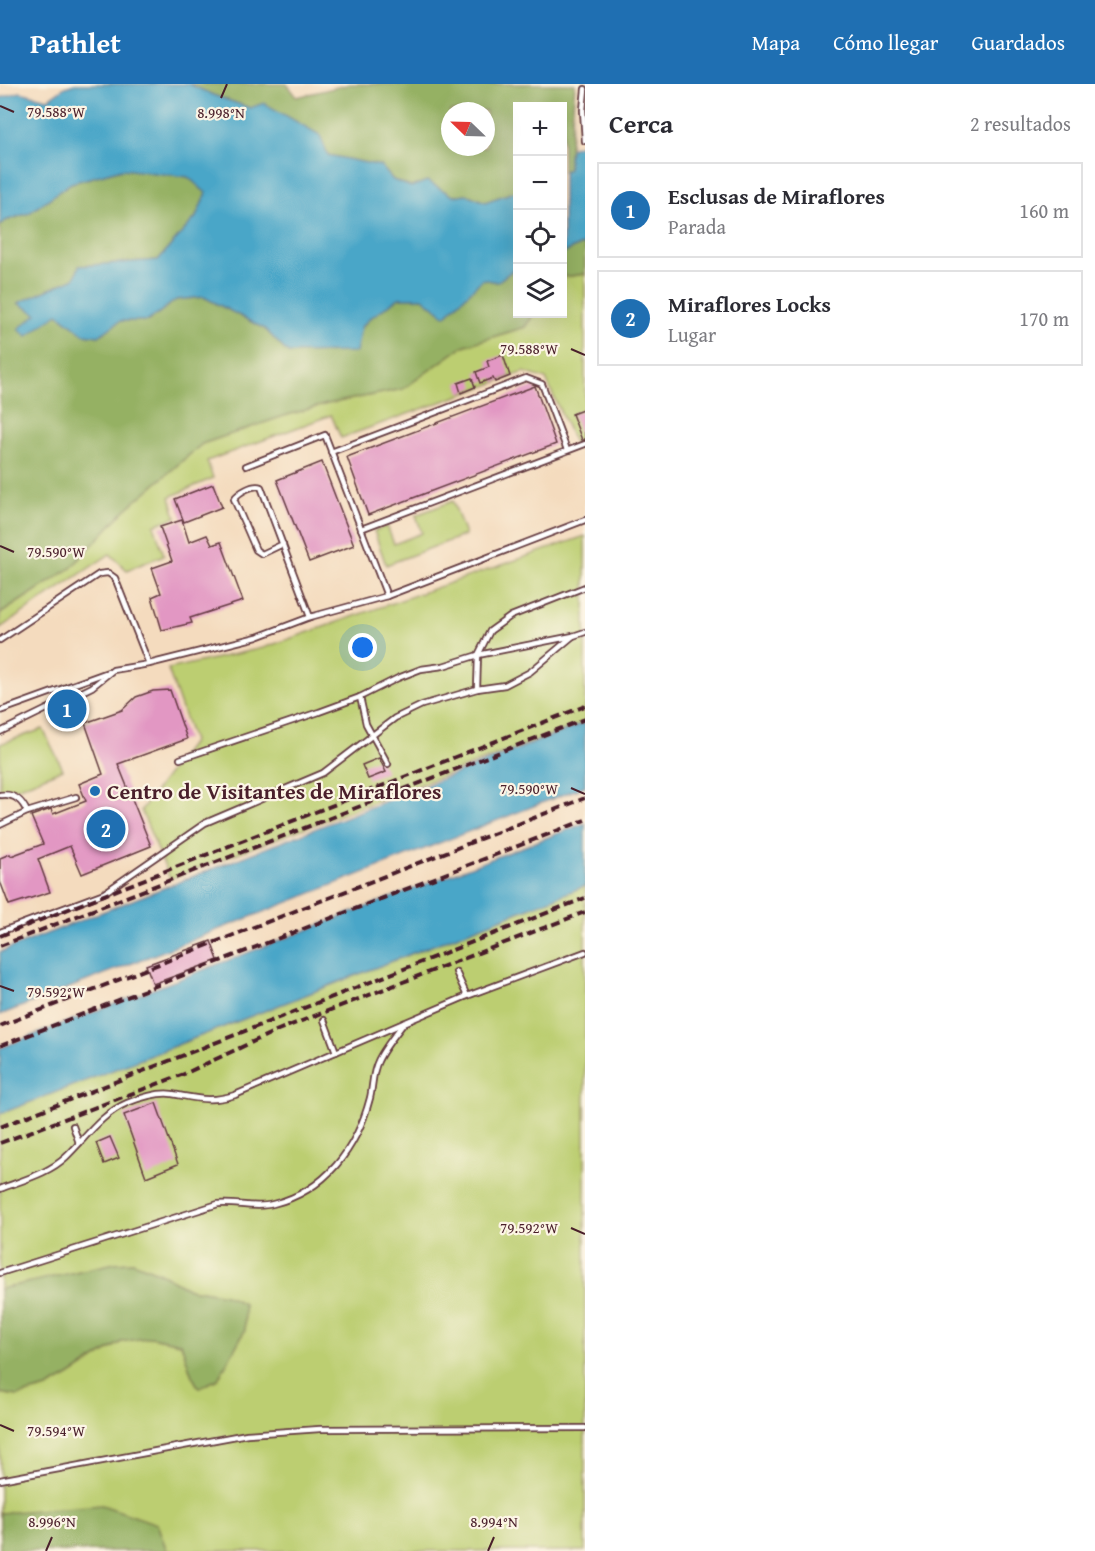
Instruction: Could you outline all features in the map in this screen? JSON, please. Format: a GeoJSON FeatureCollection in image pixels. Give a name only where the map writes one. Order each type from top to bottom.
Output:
{"type":"FeatureCollection","features":[{"type":"Feature","properties":{"kind":"lane"},"geometry":{"type":"LineString","coordinates":[[585,89],[583,110],[585,141]]}},
{"type":"Feature","properties":{"kind":"lane"},"geometry":{"type":"LineString","coordinates":[[331,452],[526,378],[542,384],[567,450]]}},
{"type":"Feature","properties":{"kind":"lane"},"geometry":{"type":"LineString","coordinates":[[246,466],[325,435],[387,596]]}},
{"type":"Feature","properties":{"kind":"lane"},"geometry":{"type":"LineString","coordinates":[[361,529],[585,444]]}},
{"type":"Feature","properties":{"kind":"lane"},"geometry":{"type":"LineString","coordinates":[[283,544],[262,554],[256,550],[234,499],[237,495],[254,486],[261,487],[283,544],[310,617]]}},
{"type":"Feature","properties":{"kind":"lane"},"geometry":{"type":"LineString","coordinates":[[0,711],[113,670],[149,664],[257,637],[310,617],[387,596],[585,520]]}},
{"type":"Feature","properties":{"kind":"lane"},"geometry":{"type":"LineString","coordinates":[[0,640],[99,574],[108,573],[115,578],[149,664]]}},
{"type":"Feature","properties":{"kind":"lane"},"geometry":{"type":"LineString","coordinates":[[477,689],[478,655],[490,631],[511,616],[585,587]]}},
{"type":"Feature","properties":{"kind":"lane"},"geometry":{"type":"LineString","coordinates":[[180,759],[360,697],[422,669],[585,632]]}},
{"type":"Feature","properties":{"kind":"lane"},"geometry":{"type":"LineString","coordinates":[[0,932],[104,892],[205,823],[323,773],[395,718],[422,705],[477,689],[505,685],[530,672],[573,636]]}},
{"type":"Feature","properties":{"kind":"lane"},"geometry":{"type":"LineString","coordinates":[[0,732],[92,687],[113,670]]}},
{"type":"Feature","properties":{"kind":"lane"},"geometry":{"type":"LineString","coordinates":[[360,697],[366,724],[388,764]]}},
{"type":"Feature","properties":{"kind":"lane"},"geometry":{"type":"LineString","coordinates":[[0,795],[14,797],[23,803],[27,812]]}},
{"type":"Feature","properties":{"kind":"lane"},"geometry":{"type":"LineString","coordinates":[[0,825],[27,812],[76,797]]}},
{"type":"Feature","properties":{"kind":"lane"},"geometry":{"type":"LineString","coordinates":[[0,1189],[45,1171],[64,1159],[104,1118],[126,1104],[171,1094],[198,1100],[224,1098],[405,1021],[585,952]]}},
{"type":"Feature","properties":{"kind":"lane"},"geometry":{"type":"LineString","coordinates":[[456,972],[467,996]]}},
{"type":"Feature","properties":{"kind":"lane"},"geometry":{"type":"LineString","coordinates":[[324,1020],[336,1052]]}},
{"type":"Feature","properties":{"kind":"lane"},"geometry":{"type":"LineString","coordinates":[[0,1273],[218,1204],[251,1207],[271,1205],[290,1199],[314,1186],[336,1166],[356,1138],[370,1097],[378,1060],[405,1021]]}},
{"type":"Feature","properties":{"kind":"lane"},"geometry":{"type":"LineString","coordinates":[[73,1126],[79,1143]]}},
{"type":"Feature","properties":{"kind":"lane"},"geometry":{"type":"LineString","coordinates":[[0,1480],[247,1434],[320,1429],[585,1428]]}},
{"type":"Feature","properties":{"kind":"green space"},"geometry":{"type":"Polygon","coordinates":[[[189,84],[287,84],[297,97],[350,84],[575,84],[568,169],[567,102],[513,102],[513,192],[485,202],[466,194],[453,196],[427,181],[411,187],[393,180],[380,166],[327,155],[250,108],[189,84]]]}},
{"type":"Feature","properties":{"kind":"green space"},"geometry":{"type":"Polygon","coordinates":[[[159,167],[189,177],[207,192],[196,217],[158,260],[79,266],[75,278],[18,303],[38,314],[58,314],[84,334],[99,336],[120,321],[148,321],[176,300],[204,297],[265,329],[288,353],[361,328],[370,318],[399,298],[423,298],[445,316],[483,279],[497,282],[513,270],[513,318],[531,318],[525,327],[463,346],[403,389],[327,404],[202,444],[125,510],[71,568],[0,614],[0,226],[5,221],[29,213],[71,183],[122,169],[159,167]]]}},
{"type":"Feature","properties":{"kind":"green space"},"geometry":{"type":"Polygon","coordinates":[[[585,244],[585,274],[567,276],[567,252],[585,244]]]}},
{"type":"Feature","properties":{"kind":"green space"},"geometry":{"type":"Polygon","coordinates":[[[585,274],[585,441],[575,445],[546,379],[524,372],[341,438],[331,415],[207,461],[213,478],[170,497],[176,517],[154,525],[164,555],[127,570],[110,554],[0,628],[0,614],[71,568],[125,510],[202,444],[327,404],[403,389],[463,346],[525,327],[531,318],[567,318],[567,276],[585,274]]]}},
{"type":"Feature","properties":{"kind":"green space"},"geometry":{"type":"Polygon","coordinates":[[[453,501],[465,535],[386,565],[374,531],[387,526],[394,544],[422,533],[416,515],[453,501]]]}},
{"type":"Feature","properties":{"kind":"green space"},"geometry":{"type":"Polygon","coordinates":[[[585,536],[585,722],[170,879],[141,810],[193,741],[168,669],[263,648],[585,536]]]}},
{"type":"Feature","properties":{"kind":"green space"},"geometry":{"type":"Polygon","coordinates":[[[43,729],[63,769],[0,795],[0,744],[43,729]]]}},
{"type":"Feature","properties":{"kind":"green space"},"geometry":{"type":"Polygon","coordinates":[[[585,886],[585,1551],[167,1551],[157,1524],[0,1513],[0,1393],[18,1396],[47,1388],[121,1342],[151,1337],[181,1343],[192,1376],[199,1388],[218,1379],[245,1330],[244,1304],[225,1295],[189,1289],[160,1273],[133,1262],[115,1263],[0,1289],[0,1114],[585,886]]]}},
{"type":"Feature","properties":{"kind":"green space"},"geometry":{"type":"Polygon","coordinates":[[[133,1262],[160,1273],[189,1289],[225,1295],[244,1304],[245,1330],[218,1379],[199,1388],[192,1376],[181,1343],[151,1337],[121,1342],[47,1388],[18,1396],[0,1393],[0,1289],[115,1263],[133,1262]]]}},
{"type":"Feature","properties":{"kind":"green space"},"geometry":{"type":"Polygon","coordinates":[[[102,1505],[157,1524],[167,1551],[0,1551],[0,1513],[102,1505]]]}},
{"type":"Feature","properties":{"kind":"water"},"geometry":{"type":"Polygon","coordinates":[[[75,84],[189,84],[250,108],[264,103],[320,135],[328,155],[381,166],[393,180],[411,187],[427,181],[453,196],[466,194],[485,202],[513,192],[513,270],[497,282],[483,279],[445,316],[423,298],[399,298],[361,327],[356,352],[288,353],[265,329],[204,297],[176,300],[148,321],[120,321],[99,336],[84,334],[58,314],[27,336],[18,329],[37,314],[18,303],[75,278],[79,266],[158,260],[196,217],[206,193],[188,177],[122,169],[71,183],[29,213],[5,221],[0,226],[0,98],[20,92],[48,99],[65,87],[75,84]]]}},
{"type":"Feature","properties":{"kind":"water"},"geometry":{"type":"Polygon","coordinates":[[[585,143],[585,244],[567,252],[567,170],[570,148],[585,143]]]}},
{"type":"Feature","properties":{"kind":"water"},"geometry":{"type":"Polygon","coordinates":[[[585,723],[585,786],[0,1015],[0,952],[585,723]]]}},
{"type":"Feature","properties":{"kind":"water"},"geometry":{"type":"Polygon","coordinates":[[[585,823],[585,886],[0,1114],[0,1048],[585,823]]]}},
{"type":"Feature","properties":{"kind":"building"},"geometry":{"type":"Polygon","coordinates":[[[503,355],[510,376],[495,382],[493,378],[480,383],[476,372],[489,367],[487,361],[503,355]]]}},
{"type":"Feature","properties":{"kind":"building"},"geometry":{"type":"Polygon","coordinates":[[[472,378],[475,387],[461,393],[458,383],[472,378]]]}},
{"type":"Feature","properties":{"kind":"building"},"geometry":{"type":"Polygon","coordinates":[[[535,386],[556,444],[368,515],[347,457],[535,386]]]}},
{"type":"Feature","properties":{"kind":"building"},"geometry":{"type":"Polygon","coordinates":[[[585,409],[585,440],[582,440],[572,414],[585,409]]]}},
{"type":"Feature","properties":{"kind":"building"},"geometry":{"type":"Polygon","coordinates":[[[322,462],[354,545],[309,562],[277,480],[322,462]]]}},
{"type":"Feature","properties":{"kind":"building"},"geometry":{"type":"Polygon","coordinates":[[[213,484],[222,507],[184,522],[175,499],[213,484]]]}},
{"type":"Feature","properties":{"kind":"building"},"geometry":{"type":"Polygon","coordinates":[[[182,520],[189,542],[207,535],[212,545],[221,542],[243,601],[190,618],[192,623],[162,630],[152,597],[161,593],[152,568],[172,561],[160,527],[182,520]]]}},
{"type":"Feature","properties":{"kind":"building"},"geometry":{"type":"Polygon","coordinates":[[[170,690],[187,739],[118,764],[151,846],[82,874],[70,846],[38,859],[50,892],[9,905],[0,881],[0,858],[43,844],[31,816],[51,809],[53,814],[86,801],[79,784],[103,774],[85,723],[122,710],[136,697],[153,691],[170,690]]]}},
{"type":"Feature","properties":{"kind":"building"},"geometry":{"type":"Polygon","coordinates":[[[379,758],[386,772],[368,779],[362,765],[379,758]]]}},
{"type":"Feature","properties":{"kind":"building"},"geometry":{"type":"Polygon","coordinates":[[[211,941],[218,960],[153,984],[146,965],[211,941]]]}},
{"type":"Feature","properties":{"kind":"building"},"geometry":{"type":"Polygon","coordinates":[[[156,1103],[178,1164],[146,1177],[124,1115],[156,1103]]]}},
{"type":"Feature","properties":{"kind":"building"},"geometry":{"type":"Polygon","coordinates":[[[110,1137],[119,1158],[104,1164],[96,1143],[110,1137]]]}},
{"type":"Feature","properties":{"kind":"railway"},"geometry":{"type":"LineString","coordinates":[[0,936],[585,706]]}},
{"type":"Feature","properties":{"kind":"railway"},"geometry":{"type":"LineString","coordinates":[[0,946],[585,719]]}},
{"type":"Feature","properties":{"kind":"railway"},"geometry":{"type":"LineString","coordinates":[[0,1026],[585,798]]}},
{"type":"Feature","properties":{"kind":"railway"},"geometry":{"type":"LineString","coordinates":[[0,1046],[585,820]]}},
{"type":"Feature","properties":{"kind":"railway"},"geometry":{"type":"LineString","coordinates":[[0,1127],[585,898]]}},
{"type":"Feature","properties":{"kind":"railway"},"geometry":{"type":"LineString","coordinates":[[0,1143],[184,1074],[278,1030],[585,912]]}},
{"type":"Feature","properties":{"kind":"place","name":"Esclusas de Miraflores"},"geometry":{"type":"Point","coordinates":[67,709]}},
{"type":"Feature","properties":{"kind":"place","name":"Centro de Visitantes de Miraflores"},"geometry":{"type":"Point","coordinates":[95,791]}},
{"type":"Feature","properties":{"kind":"place","name":"Miraflores Locks"},"geometry":{"type":"Point","coordinates":[106,829]}}]}
